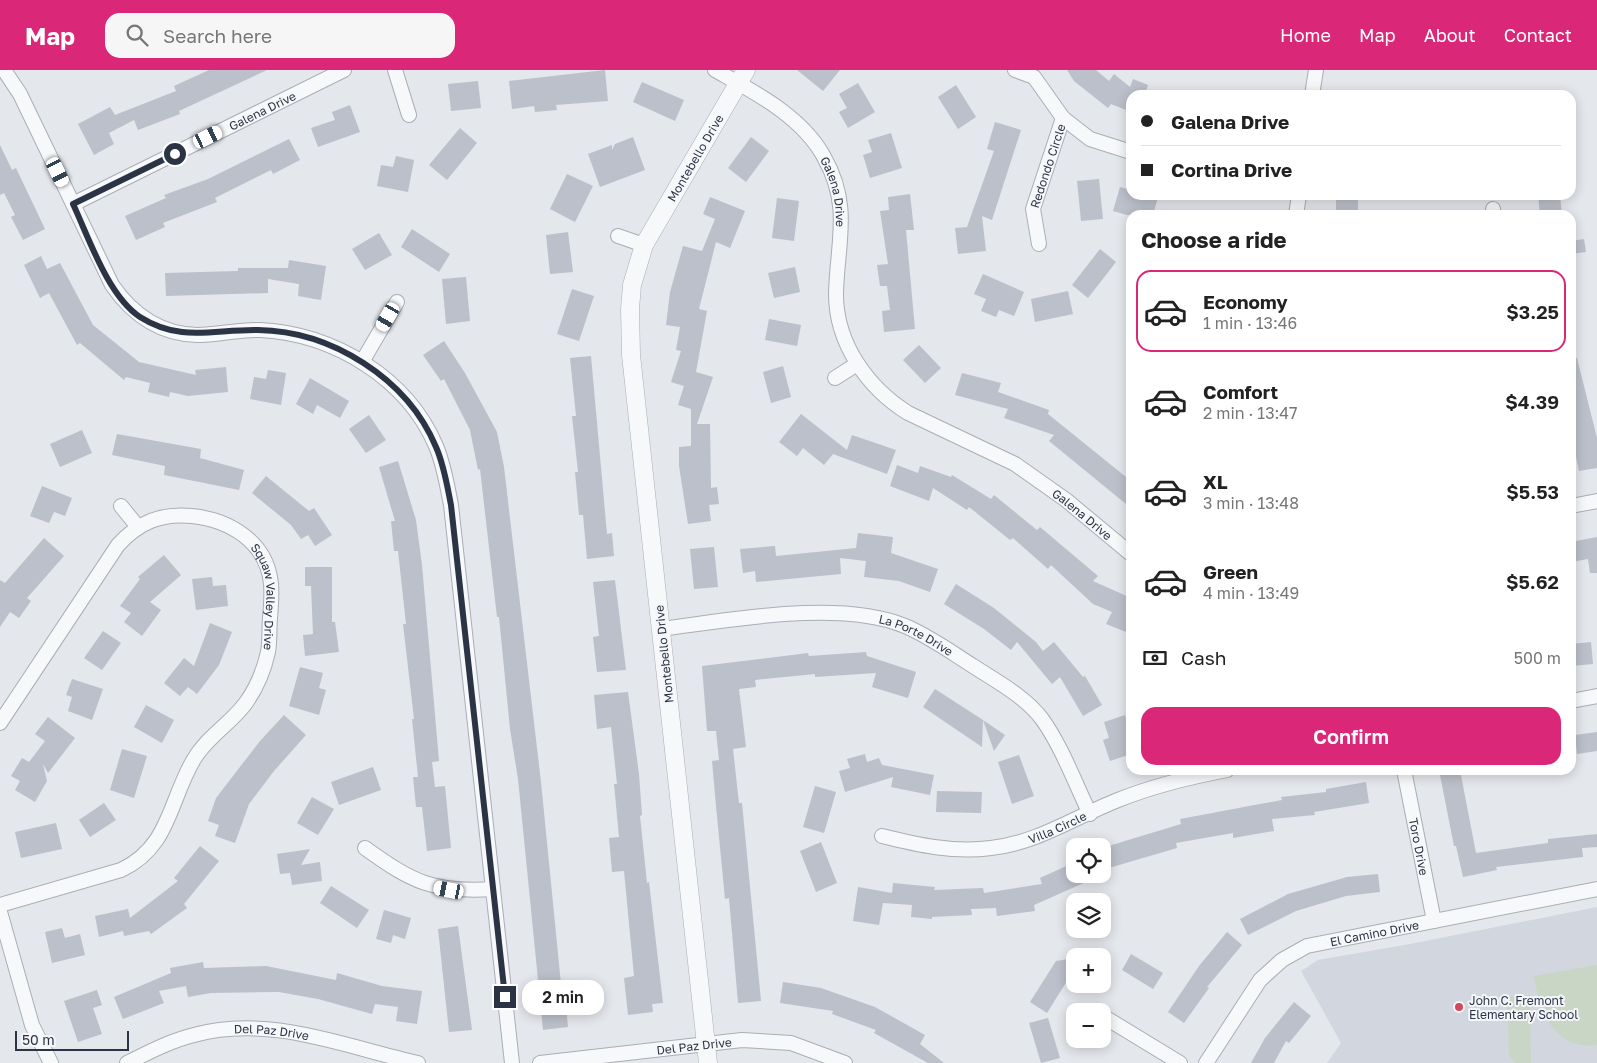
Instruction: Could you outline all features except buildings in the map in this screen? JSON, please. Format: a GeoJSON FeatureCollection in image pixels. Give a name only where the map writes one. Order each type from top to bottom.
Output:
{"type":"FeatureCollection","features":[{"type":"Feature","properties":{"kind":"street"},"geometry":{"type":"LineString","coordinates":[[4,70],[20,94],[112,285],[124,302],[139,316],[157,326],[174,332],[197,334],[258,330],[279,331],[305,336],[329,345],[362,362],[397,390],[419,416],[436,446],[451,505],[512,1063]]}},
{"type":"Feature","properties":{"kind":"street","name":"Galena Drive"},"geometry":{"type":"LineString","coordinates":[[73,204],[344,70]]}},
{"type":"Feature","properties":{"kind":"street"},"geometry":{"type":"LineString","coordinates":[[395,70],[409,115]]}},
{"type":"Feature","properties":{"kind":"street","name":"Galena Drive"},"geometry":{"type":"LineString","coordinates":[[715,70],[742,76],[790,116],[824,156],[834,178],[840,200],[842,224],[836,295],[838,315],[850,350],[867,379],[893,404],[908,413],[1014,464],[1066,500],[1126,550]]}},
{"type":"Feature","properties":{"kind":"street","name":"Redondo Circle"},"geometry":{"type":"LineString","coordinates":[[1016,70],[1034,77],[1063,118],[1090,139],[1126,150]]}},
{"type":"Feature","properties":{"kind":"street"},"geometry":{"type":"LineString","coordinates":[[1313,90],[1316,70]]}},
{"type":"Feature","properties":{"kind":"street","name":"Montebello Drive"},"geometry":{"type":"LineString","coordinates":[[708,1063],[631,355],[632,285],[644,246],[742,76]]}},
{"type":"Feature","properties":{"kind":"street","name":"Redondo Circle"},"geometry":{"type":"LineString","coordinates":[[1039,244],[1033,210],[1063,118]]}},
{"type":"Feature","properties":{"kind":"street"},"geometry":{"type":"LineString","coordinates":[[618,236],[644,246]]}},
{"type":"Feature","properties":{"kind":"street"},"geometry":{"type":"LineString","coordinates":[[362,362],[397,302]]}},
{"type":"Feature","properties":{"kind":"street"},"geometry":{"type":"LineString","coordinates":[[835,378],[857,364]]}},
{"type":"Feature","properties":{"kind":"street"},"geometry":{"type":"LineString","coordinates":[[1576,505],[1597,501]]}},
{"type":"Feature","properties":{"kind":"street"},"geometry":{"type":"LineString","coordinates":[[121,506],[138,527]]}},
{"type":"Feature","properties":{"kind":"street","name":"Squaw Valley Drive"},"geometry":{"type":"LineString","coordinates":[[0,723],[118,545],[138,527],[150,519],[164,516],[180,515],[211,518],[242,533],[255,546],[266,564],[271,582],[268,650],[262,671],[244,705],[205,744],[193,760],[166,824],[147,852],[135,863],[102,876],[0,905]]}},
{"type":"Feature","properties":{"kind":"street","name":"La Porte Drive"},"geometry":{"type":"LineString","coordinates":[[661,629],[818,613],[865,615],[903,625],[921,633],[1027,703],[1041,718],[1053,736],[1090,814]]}},
{"type":"Feature","properties":{"kind":"street"},"geometry":{"type":"LineString","coordinates":[[1576,700],[1597,696]]}},
{"type":"Feature","properties":{"kind":"street","name":"Villa Circle"},"geometry":{"type":"LineString","coordinates":[[882,836],[942,848],[991,848],[1036,838],[1116,801],[1161,785],[1205,775]]}},
{"type":"Feature","properties":{"kind":"street","name":"Toro Drive"},"geometry":{"type":"LineString","coordinates":[[1405,775],[1434,921]]}},
{"type":"Feature","properties":{"kind":"street"},"geometry":{"type":"LineString","coordinates":[[365,848],[401,874],[427,885],[469,891],[493,890]]}},
{"type":"Feature","properties":{"kind":"street","name":"El Camino Drive"},"geometry":{"type":"LineString","coordinates":[[1206,1063],[1260,980],[1282,960],[1307,946],[1597,889]]}},
{"type":"Feature","properties":{"kind":"street"},"geometry":{"type":"LineString","coordinates":[[0,912],[32,1024],[51,1063]]}},
{"type":"Feature","properties":{"kind":"street"},"geometry":{"type":"LineString","coordinates":[[1111,1021],[1180,1063]]}},
{"type":"Feature","properties":{"kind":"street","name":"Del Paz Drive"},"geometry":{"type":"LineString","coordinates":[[127,1063],[173,1041],[194,1034],[255,1028],[297,1033],[418,1063]]}},
{"type":"Feature","properties":{"kind":"street","name":"Del Paz Drive"},"geometry":{"type":"LineString","coordinates":[[540,1063],[742,1040],[791,1044],[845,1063]]}},
{"type":"Feature","properties":{"kind":"shaded area","name":"John C. Fremont Elementary School"},"geometry":{"type":"Polygon","coordinates":[[[1597,907],[1597,1063],[1327,1063],[1341,1043],[1301,971],[1318,960],[1597,907]]]}},
{"type":"Feature","properties":{"kind":"green space"},"geometry":{"type":"Polygon","coordinates":[[[1597,965],[1597,1045],[1582,1045],[1570,1042],[1559,1035],[1551,1026],[1540,1002],[1534,976],[1597,965]]]}},
{"type":"Feature","properties":{"kind":"green space"},"geometry":{"type":"Polygon","coordinates":[[[1530,995],[1531,1063],[1515,1063],[1509,1055],[1507,997],[1530,995]]]}},
{"type":"Feature","properties":{"kind":"place","name":"John C. Fremont Elementary School"},"geometry":{"type":"Point","coordinates":[1459,1007]}},
{"type":"Feature","properties":{"kind":"route"},"geometry":{"type":"LineString","coordinates":[[175,154],[73,204],[112,285],[124,302],[139,316],[157,326],[174,332],[197,334],[258,330],[279,331],[305,336],[329,345],[362,362],[394,387],[419,416],[436,446],[451,505],[505,997]]}}]}
